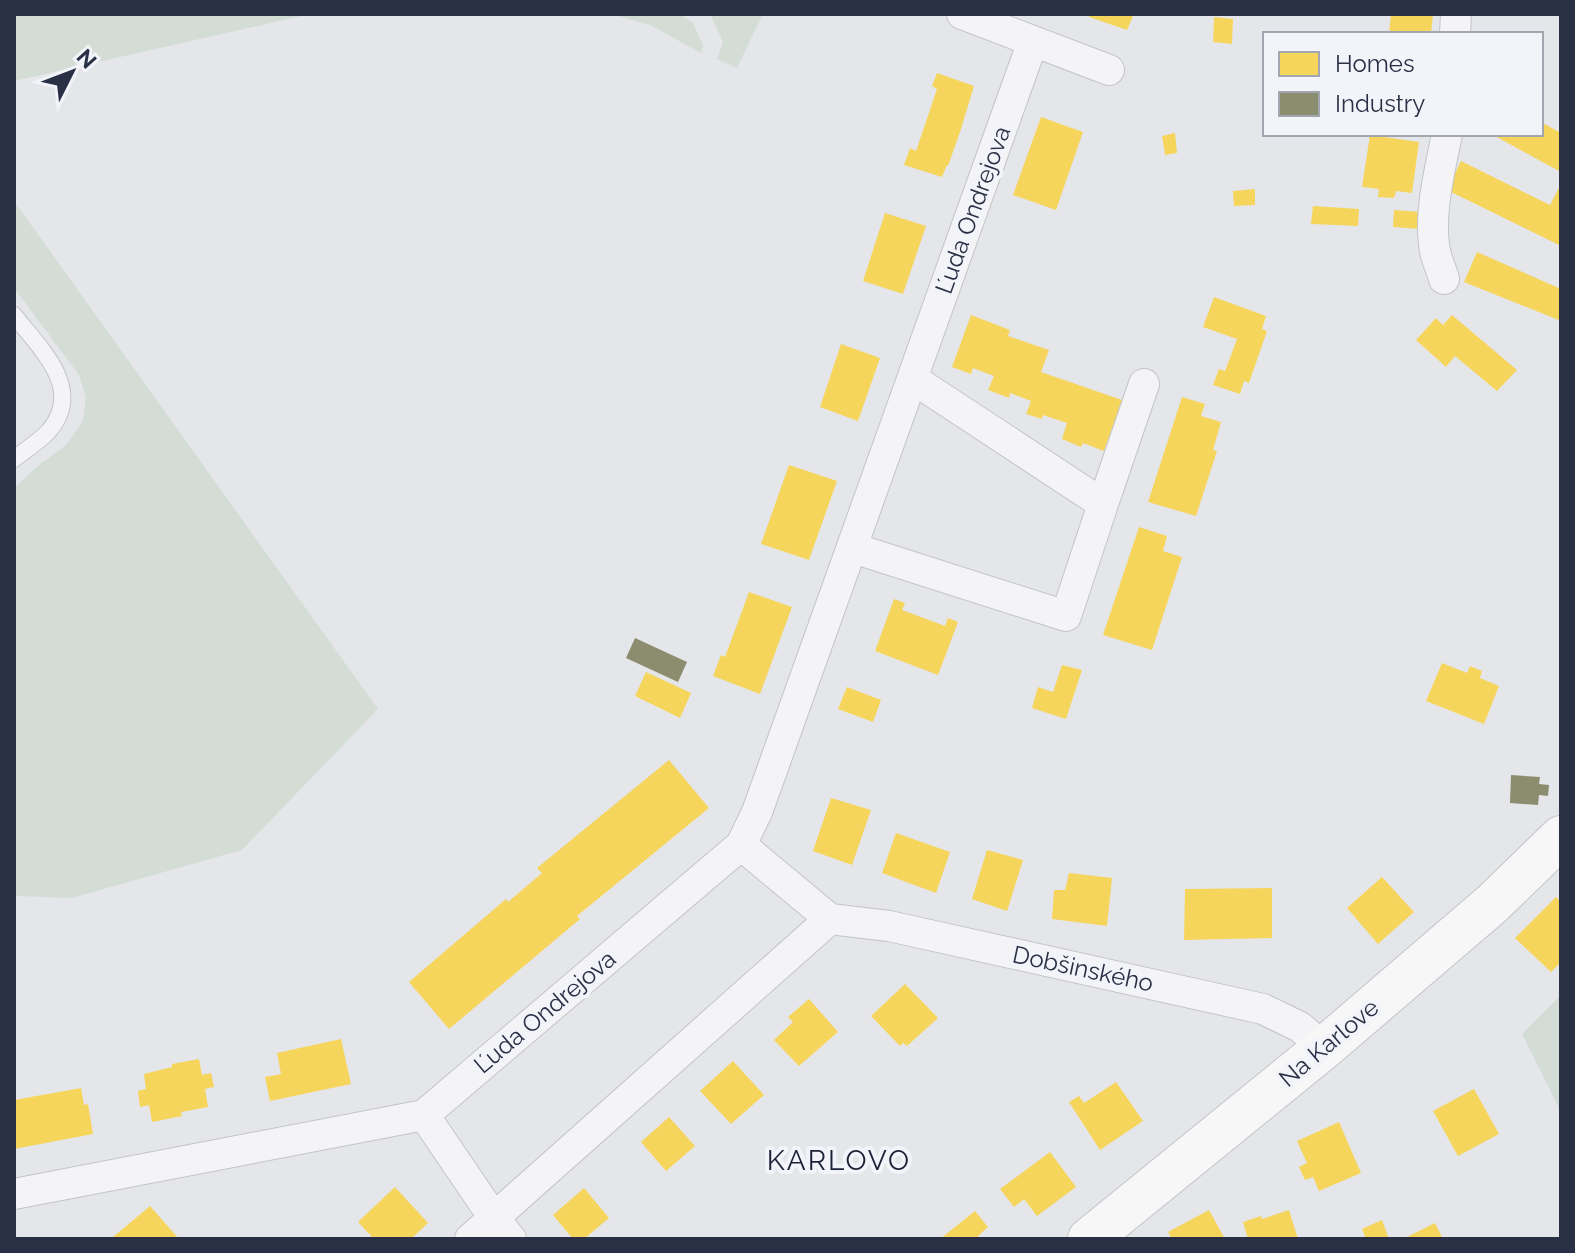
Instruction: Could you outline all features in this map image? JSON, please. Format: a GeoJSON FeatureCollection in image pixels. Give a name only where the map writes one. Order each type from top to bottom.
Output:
{"type":"FeatureCollection","features":[{"type":"Feature","properties":{"kind":"street"},"geometry":{"type":"LineString","coordinates":[[962,14],[1109,70]]}},
{"type":"Feature","properties":{"kind":"street","name":"Ľuda Ondrejova"},"geometry":{"type":"LineString","coordinates":[[14,1194],[424,1115],[741,845],[757,812],[853,548],[1033,41]]}},
{"type":"Feature","properties":{"kind":"street"},"geometry":{"type":"LineString","coordinates":[[1444,279],[1435,252],[1434,225],[1447,136]]}},
{"type":"Feature","properties":{"kind":"street"},"geometry":{"type":"LineString","coordinates":[[913,379],[1103,504]]}},
{"type":"Feature","properties":{"kind":"street"},"geometry":{"type":"LineString","coordinates":[[853,548],[1066,616],[1144,384]]}},
{"type":"Feature","properties":{"kind":"street","name":"Na Karlove"},"geometry":{"type":"LineString","coordinates":[[1089,1239],[1324,1048],[1492,904],[1561,837]]}},
{"type":"Feature","properties":{"kind":"street"},"geometry":{"type":"LineString","coordinates":[[470,1239],[502,1229],[830,919],[741,845]]}},
{"type":"Feature","properties":{"kind":"street","name":"Dobšinského"},"geometry":{"type":"LineString","coordinates":[[830,919],[889,926],[1263,1009],[1300,1027],[1324,1048]]}},
{"type":"Feature","properties":{"kind":"street"},"geometry":{"type":"LineString","coordinates":[[424,1115],[502,1229]]}},
{"type":"Feature","properties":{"kind":"lane"},"geometry":{"type":"LineString","coordinates":[[14,315],[56,370],[64,402],[50,429],[14,459]]}},
{"type":"Feature","properties":{"kind":"shaded area"},"geometry":{"type":"Polygon","coordinates":[[[14,14],[310,14],[14,81],[14,14]]]}},
{"type":"Feature","properties":{"kind":"shaded area"},"geometry":{"type":"Polygon","coordinates":[[[610,14],[679,14],[693,23],[703,45],[701,53],[650,25],[610,14]]]}},
{"type":"Feature","properties":{"kind":"shaded area"},"geometry":{"type":"Polygon","coordinates":[[[710,14],[763,14],[737,68],[717,59],[723,42],[710,14]]]}},
{"type":"Feature","properties":{"kind":"shaded area"},"geometry":{"type":"Polygon","coordinates":[[[14,201],[378,709],[242,850],[72,898],[14,896],[14,488],[66,445],[83,421],[86,397],[79,375],[14,288],[14,201]]]}},
{"type":"Feature","properties":{"kind":"shaded area"},"geometry":{"type":"Polygon","coordinates":[[[1561,995],[1561,1112],[1522,1034],[1561,995]]]}},
{"type":"Feature","properties":{"kind":"building: Homes"},"geometry":{"type":"Polygon","coordinates":[[[1090,14],[1134,14],[1127,30],[1089,17],[1090,14]]]}},
{"type":"Feature","properties":{"kind":"building: Homes"},"geometry":{"type":"Polygon","coordinates":[[[1391,14],[1433,14],[1431,32],[1389,32],[1391,14]]]}},
{"type":"Feature","properties":{"kind":"building: Homes"},"geometry":{"type":"Polygon","coordinates":[[[1214,17],[1233,19],[1232,44],[1213,42],[1214,17]]]}},
{"type":"Feature","properties":{"kind":"building: Homes"},"geometry":{"type":"Polygon","coordinates":[[[937,73],[974,86],[942,177],[904,165],[910,148],[916,151],[937,89],[932,86],[937,73]]]}},
{"type":"Feature","properties":{"kind":"building: Homes"},"geometry":{"type":"Polygon","coordinates":[[[1041,117],[1083,132],[1056,210],[1013,195],[1041,117]]]}},
{"type":"Feature","properties":{"kind":"building: Homes"},"geometry":{"type":"Polygon","coordinates":[[[1543,123],[1561,133],[1561,172],[1495,136],[1543,136],[1543,123]]]}},
{"type":"Feature","properties":{"kind":"building: Homes"},"geometry":{"type":"Polygon","coordinates":[[[1175,133],[1177,153],[1165,155],[1162,136],[1175,133]]]}},
{"type":"Feature","properties":{"kind":"building: Homes"},"geometry":{"type":"Polygon","coordinates":[[[1370,136],[1419,142],[1412,193],[1396,191],[1394,198],[1378,197],[1379,189],[1362,187],[1370,136]]]}},
{"type":"Feature","properties":{"kind":"building: Homes"},"geometry":{"type":"Polygon","coordinates":[[[1461,161],[1550,205],[1561,184],[1561,246],[1447,190],[1461,161]]]}},
{"type":"Feature","properties":{"kind":"building: Homes"},"geometry":{"type":"Polygon","coordinates":[[[1255,189],[1255,205],[1234,206],[1233,191],[1255,189]]]}},
{"type":"Feature","properties":{"kind":"building: Homes"},"geometry":{"type":"Polygon","coordinates":[[[1313,206],[1359,209],[1358,226],[1311,224],[1313,206]]]}},
{"type":"Feature","properties":{"kind":"building: Homes"},"geometry":{"type":"Polygon","coordinates":[[[1394,210],[1422,212],[1421,229],[1393,227],[1394,210]]]}},
{"type":"Feature","properties":{"kind":"building: Homes"},"geometry":{"type":"Polygon","coordinates":[[[885,213],[926,226],[903,294],[863,281],[885,213]]]}},
{"type":"Feature","properties":{"kind":"building: Homes"},"geometry":{"type":"Polygon","coordinates":[[[1477,252],[1561,289],[1561,321],[1464,282],[1477,252]]]}},
{"type":"Feature","properties":{"kind":"building: Homes"},"geometry":{"type":"Polygon","coordinates":[[[1214,297],[1266,316],[1262,329],[1267,331],[1249,383],[1244,381],[1240,394],[1213,385],[1219,369],[1225,371],[1237,339],[1203,327],[1214,297]]]}},
{"type":"Feature","properties":{"kind":"building: Homes"},"geometry":{"type":"Polygon","coordinates":[[[971,315],[1010,330],[1008,336],[1049,350],[1041,372],[1122,400],[1104,451],[1083,443],[1081,447],[1062,439],[1067,423],[1043,415],[1042,419],[1026,414],[1031,401],[1010,393],[1009,398],[988,390],[994,376],[973,368],[971,374],[952,367],[971,315]]]}},
{"type":"Feature","properties":{"kind":"building: Homes"},"geometry":{"type":"Polygon","coordinates":[[[1452,315],[1517,370],[1497,391],[1455,356],[1446,367],[1416,340],[1436,318],[1443,325],[1452,315]]]}},
{"type":"Feature","properties":{"kind":"building: Homes"},"geometry":{"type":"Polygon","coordinates":[[[841,344],[880,358],[858,421],[820,407],[841,344]]]}},
{"type":"Feature","properties":{"kind":"building: Homes"},"geometry":{"type":"Polygon","coordinates":[[[1182,397],[1205,404],[1201,416],[1221,422],[1213,450],[1217,451],[1196,516],[1148,502],[1182,397]]]}},
{"type":"Feature","properties":{"kind":"building: Homes"},"geometry":{"type":"Polygon","coordinates":[[[789,465],[837,481],[809,560],[761,544],[789,465]]]}},
{"type":"Feature","properties":{"kind":"building: Homes"},"geometry":{"type":"Polygon","coordinates":[[[1139,527],[1167,536],[1163,551],[1182,557],[1152,650],[1103,635],[1139,527]]]}},
{"type":"Feature","properties":{"kind":"building: Homes"},"geometry":{"type":"Polygon","coordinates":[[[749,592],[792,607],[760,694],[713,676],[721,655],[725,657],[749,592]]]}},
{"type":"Feature","properties":{"kind":"building: Homes"},"geometry":{"type":"Polygon","coordinates":[[[894,599],[905,603],[902,610],[945,626],[948,618],[958,622],[938,675],[875,651],[894,599]]]}},
{"type":"Feature","properties":{"kind":"building: Homes"},"geometry":{"type":"Polygon","coordinates":[[[1442,663],[1467,673],[1470,666],[1482,671],[1480,678],[1499,686],[1484,724],[1426,701],[1442,663]]]}},
{"type":"Feature","properties":{"kind":"building: Homes"},"geometry":{"type":"Polygon","coordinates":[[[1062,665],[1082,670],[1066,719],[1032,708],[1038,687],[1053,692],[1062,665]]]}},
{"type":"Feature","properties":{"kind":"building: Homes"},"geometry":{"type":"Polygon","coordinates":[[[646,672],[691,693],[680,718],[635,696],[646,672]]]}},
{"type":"Feature","properties":{"kind":"building: Homes"},"geometry":{"type":"Polygon","coordinates":[[[847,687],[881,700],[873,722],[838,709],[847,687]]]}},
{"type":"Feature","properties":{"kind":"building: Homes"},"geometry":{"type":"Polygon","coordinates":[[[669,760],[709,808],[577,916],[580,919],[449,1029],[409,982],[506,899],[508,902],[542,873],[537,868],[669,760]]]}},
{"type":"Feature","properties":{"kind":"building: Homes"},"geometry":{"type":"Polygon","coordinates":[[[831,798],[871,810],[852,865],[813,851],[831,798]]]}},
{"type":"Feature","properties":{"kind":"building: Homes"},"geometry":{"type":"Polygon","coordinates":[[[896,833],[950,852],[936,893],[882,873],[896,833]]]}},
{"type":"Feature","properties":{"kind":"building: Homes"},"geometry":{"type":"Polygon","coordinates":[[[987,850],[1023,860],[1007,911],[972,899],[987,850]]]}},
{"type":"Feature","properties":{"kind":"building: Homes"},"geometry":{"type":"Polygon","coordinates":[[[1069,873],[1112,878],[1107,926],[1052,919],[1054,890],[1065,890],[1069,873]]]}},
{"type":"Feature","properties":{"kind":"building: Homes"},"geometry":{"type":"Polygon","coordinates":[[[1382,877],[1414,912],[1378,944],[1347,908],[1382,877]]]}},
{"type":"Feature","properties":{"kind":"building: Homes"},"geometry":{"type":"Polygon","coordinates":[[[1272,888],[1272,938],[1184,940],[1185,889],[1272,888]]]}},
{"type":"Feature","properties":{"kind":"building: Homes"},"geometry":{"type":"Polygon","coordinates":[[[1556,897],[1561,902],[1561,962],[1551,972],[1515,938],[1556,897]]]}},
{"type":"Feature","properties":{"kind":"building: Homes"},"geometry":{"type":"Polygon","coordinates":[[[905,984],[938,1018],[907,1046],[903,1043],[900,1046],[871,1016],[905,984]]]}},
{"type":"Feature","properties":{"kind":"building: Homes"},"geometry":{"type":"Polygon","coordinates":[[[809,999],[838,1032],[799,1066],[774,1040],[793,1022],[788,1017],[809,999]]]}},
{"type":"Feature","properties":{"kind":"building: Homes"},"geometry":{"type":"Polygon","coordinates":[[[341,1039],[351,1084],[270,1101],[265,1077],[281,1074],[277,1053],[341,1039]]]}},
{"type":"Feature","properties":{"kind":"building: Homes"},"geometry":{"type":"Polygon","coordinates":[[[199,1059],[202,1075],[211,1073],[214,1087],[205,1089],[208,1107],[152,1122],[149,1105],[140,1107],[138,1091],[146,1089],[144,1074],[199,1059]]]}},
{"type":"Feature","properties":{"kind":"building: Homes"},"geometry":{"type":"Polygon","coordinates":[[[733,1061],[764,1095],[731,1124],[700,1091],[733,1061]]]}},
{"type":"Feature","properties":{"kind":"building: Homes"},"geometry":{"type":"Polygon","coordinates":[[[1116,1082],[1143,1121],[1100,1150],[1069,1102],[1079,1096],[1084,1103],[1116,1082]]]}},
{"type":"Feature","properties":{"kind":"building: Homes"},"geometry":{"type":"Polygon","coordinates":[[[81,1088],[84,1105],[88,1104],[93,1134],[14,1149],[14,1100],[81,1088]]]}},
{"type":"Feature","properties":{"kind":"building: Homes"},"geometry":{"type":"Polygon","coordinates":[[[1474,1089],[1499,1134],[1458,1156],[1433,1111],[1474,1089]]]}},
{"type":"Feature","properties":{"kind":"building: Homes"},"geometry":{"type":"Polygon","coordinates":[[[669,1117],[695,1146],[666,1171],[641,1142],[669,1117]]]}},
{"type":"Feature","properties":{"kind":"building: Homes"},"geometry":{"type":"Polygon","coordinates":[[[1339,1122],[1361,1173],[1319,1191],[1313,1177],[1305,1180],[1299,1167],[1307,1163],[1297,1141],[1339,1122]]]}},
{"type":"Feature","properties":{"kind":"building: Homes"},"geometry":{"type":"Polygon","coordinates":[[[1050,1152],[1076,1187],[1037,1216],[1024,1199],[1014,1207],[1000,1189],[1050,1152]]]}},
{"type":"Feature","properties":{"kind":"building: Homes"},"geometry":{"type":"Polygon","coordinates":[[[395,1187],[428,1223],[411,1239],[374,1239],[358,1222],[395,1187]]]}},
{"type":"Feature","properties":{"kind":"building: Homes"},"geometry":{"type":"Polygon","coordinates":[[[584,1188],[609,1218],[584,1239],[573,1239],[553,1215],[584,1188]]]}},
{"type":"Feature","properties":{"kind":"building: Homes"},"geometry":{"type":"Polygon","coordinates":[[[150,1206],[179,1239],[113,1237],[150,1206]]]}},
{"type":"Feature","properties":{"kind":"building: Homes"},"geometry":{"type":"Polygon","coordinates":[[[1209,1210],[1225,1239],[1172,1239],[1168,1232],[1209,1210]]]}},
{"type":"Feature","properties":{"kind":"building: Homes"},"geometry":{"type":"Polygon","coordinates":[[[1289,1210],[1298,1239],[1248,1239],[1243,1222],[1289,1210]]]}},
{"type":"Feature","properties":{"kind":"building: Homes"},"geometry":{"type":"Polygon","coordinates":[[[975,1211],[988,1227],[978,1236],[981,1239],[940,1239],[975,1211]]]}},
{"type":"Feature","properties":{"kind":"building: Homes"},"geometry":{"type":"Polygon","coordinates":[[[1382,1220],[1389,1239],[1366,1239],[1362,1229],[1382,1220]]]}},
{"type":"Feature","properties":{"kind":"building: Homes"},"geometry":{"type":"Polygon","coordinates":[[[1435,1223],[1443,1239],[1403,1239],[1435,1223]]]}},
{"type":"Feature","properties":{"kind":"building: Industry"},"geometry":{"type":"Polygon","coordinates":[[[635,638],[687,662],[678,682],[626,658],[635,638]]]}},
{"type":"Feature","properties":{"kind":"building: Industry"},"geometry":{"type":"Polygon","coordinates":[[[1511,775],[1540,777],[1539,784],[1549,785],[1548,796],[1539,795],[1538,805],[1510,803],[1511,775]]]}},
{"type":"Feature","properties":{"kind":"district","name":"KARLOVO"},"geometry":{"type":"Point","coordinates":[839,1160]}}]}
